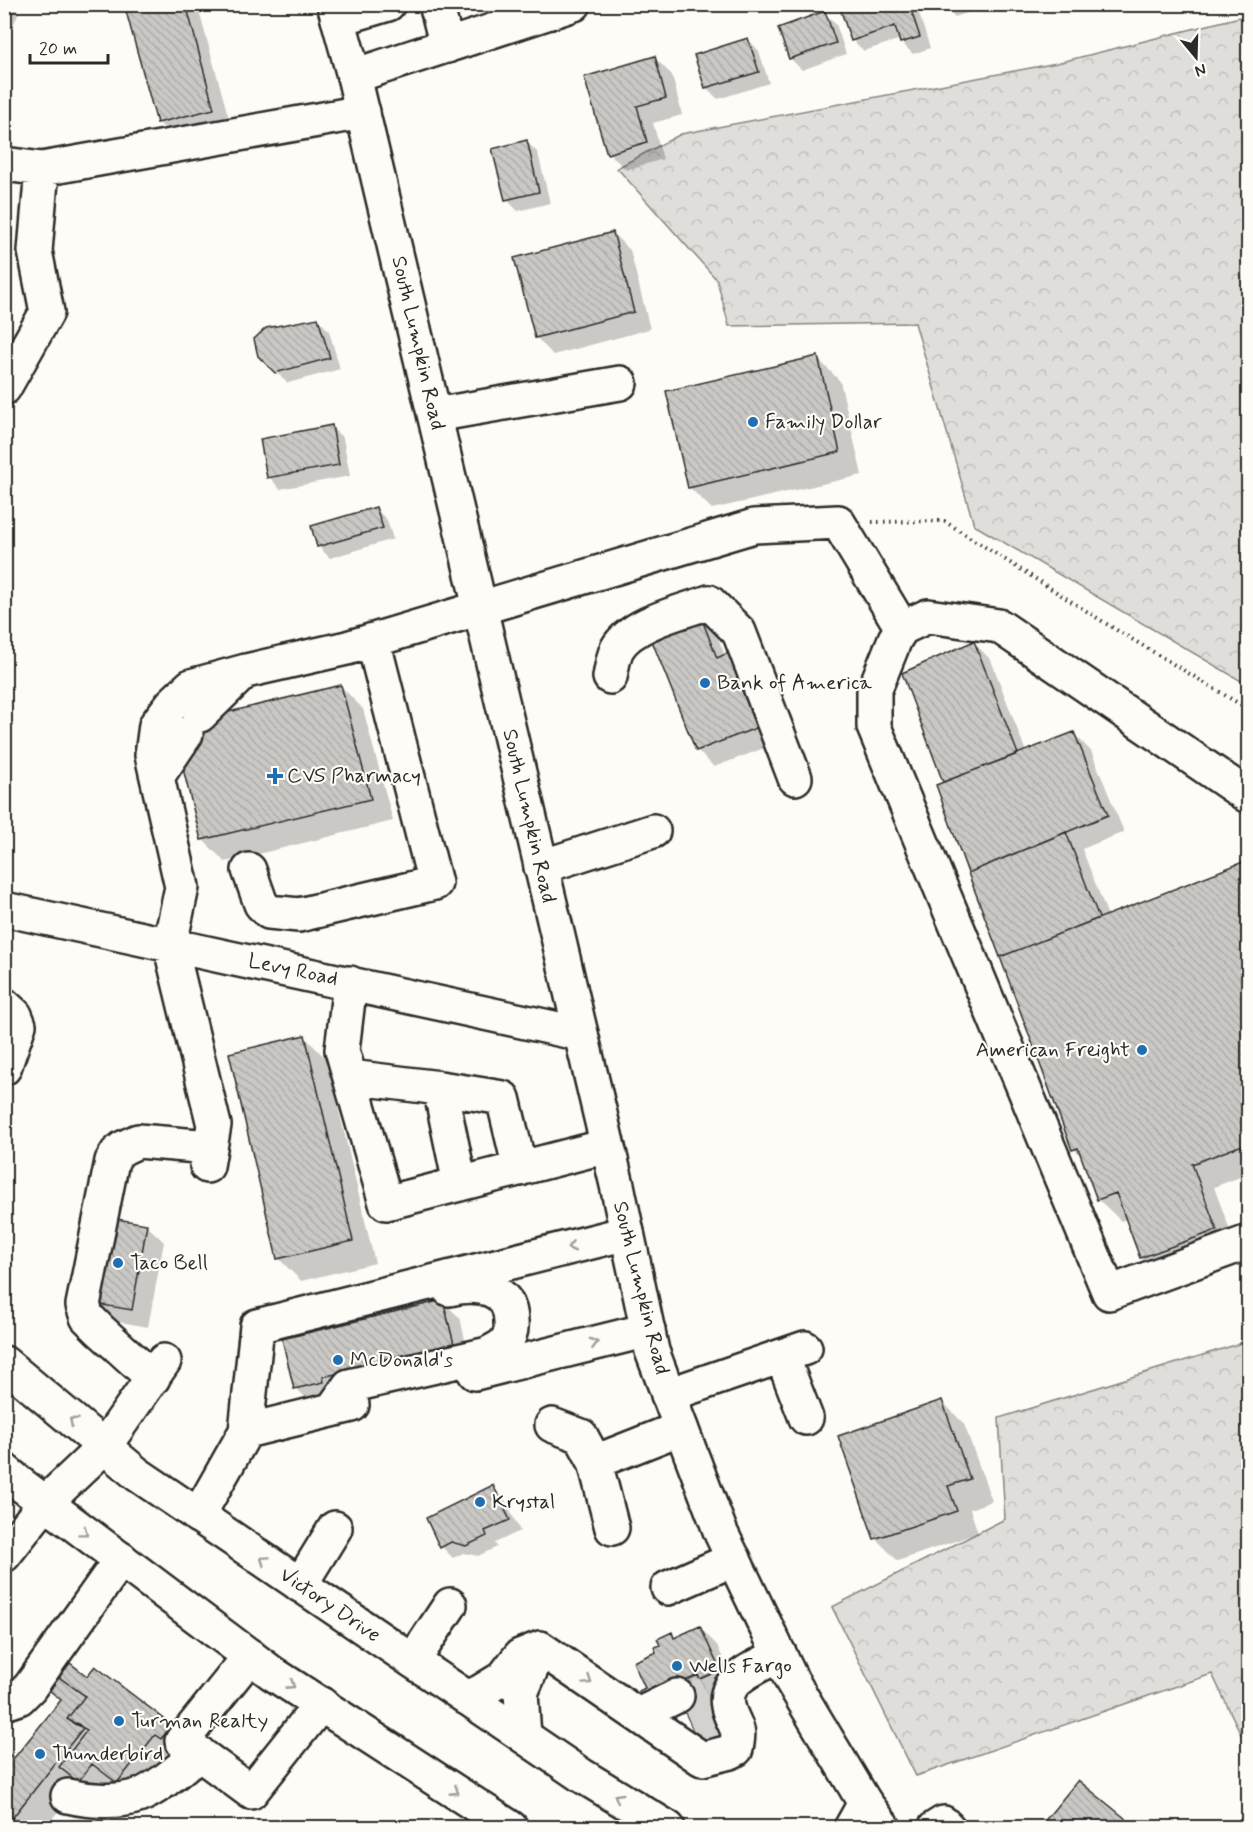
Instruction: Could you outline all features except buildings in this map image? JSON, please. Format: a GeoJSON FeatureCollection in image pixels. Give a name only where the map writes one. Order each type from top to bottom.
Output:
{"type":"FeatureCollection","features":[{"type":"Feature","properties":{"kind":"main road"},"geometry":{"type":"LineString","coordinates":[[336,12],[388,4]]}},
{"type":"Feature","properties":{"kind":"main road"},"geometry":{"type":"LineString","coordinates":[[436,4],[447,46]]}},
{"type":"Feature","properties":{"kind":"main road"},"geometry":{"type":"LineString","coordinates":[[354,76],[574,4]]}},
{"type":"Feature","properties":{"kind":"main road","name":"South Lumpkin Road"},"geometry":{"type":"LineString","coordinates":[[336,12],[363,112],[542,867],[652,1351],[721,1533],[792,1681],[868,1821]]}},
{"type":"Feature","properties":{"kind":"main road"},"geometry":{"type":"LineString","coordinates":[[4,164],[42,169],[363,112]]}},
{"type":"Feature","properties":{"kind":"main road"},"geometry":{"type":"LineString","coordinates":[[4,388],[47,312],[34,250],[42,169]]}},
{"type":"Feature","properties":{"kind":"main road"},"geometry":{"type":"LineString","coordinates":[[435,415],[620,383]]}},
{"type":"Feature","properties":{"kind":"main road"},"geometry":{"type":"LineString","coordinates":[[4,1555],[45,1503],[104,1447],[159,1370],[93,1324],[87,1317],[83,1305],[112,1161],[123,1148],[138,1141],[209,1157],[214,1125],[170,944],[182,886],[155,766],[156,725],[172,704],[192,686],[347,648],[754,526],[838,522],[902,628]]}},
{"type":"Feature","properties":{"kind":"main road"},"geometry":{"type":"LineString","coordinates":[[610,677],[616,650],[628,636],[639,628],[709,602],[739,632],[795,778]]}},
{"type":"Feature","properties":{"kind":"main road"},"geometry":{"type":"LineString","coordinates":[[1248,796],[999,626],[928,616],[902,628],[895,639],[874,692],[874,727],[1109,1293],[1248,1242]]}},
{"type":"Feature","properties":{"kind":"main road"},"geometry":{"type":"LineString","coordinates":[[249,870],[261,904],[269,912],[299,915],[435,883],[373,640]]}},
{"type":"Feature","properties":{"kind":"main road"},"geometry":{"type":"LineString","coordinates":[[155,766],[188,722],[233,675]]}},
{"type":"Feature","properties":{"kind":"main road"},"geometry":{"type":"LineString","coordinates":[[542,867],[653,831]]}},
{"type":"Feature","properties":{"kind":"main road","name":"Levy Road"},"geometry":{"type":"LineString","coordinates":[[4,909],[581,1034]]}},
{"type":"Feature","properties":{"kind":"main road"},"geometry":{"type":"LineString","coordinates":[[350,983],[342,1050],[386,1203],[607,1146]]}},
{"type":"Feature","properties":{"kind":"main road"},"geometry":{"type":"LineString","coordinates":[[4,1005],[15,1015],[19,1025],[8,1043]]}},
{"type":"Feature","properties":{"kind":"main road"},"geometry":{"type":"LineString","coordinates":[[350,1077],[503,1098],[520,1168]]}},
{"type":"Feature","properties":{"kind":"main road"},"geometry":{"type":"LineString","coordinates":[[440,1088],[460,1184]]}},
{"type":"Feature","properties":{"kind":"main road"},"geometry":{"type":"LineString","coordinates":[[272,1322],[627,1233]]}},
{"type":"Feature","properties":{"kind":"main road"},"geometry":{"type":"LineString","coordinates":[[515,1261],[540,1356]]}},
{"type":"Feature","properties":{"kind":"main road"},"geometry":{"type":"LineString","coordinates":[[272,1322],[301,1325],[465,1285],[488,1288],[503,1296],[512,1314],[512,1332],[504,1344],[488,1354],[349,1386],[333,1410]]}},
{"type":"Feature","properties":{"kind":"main road"},"geometry":{"type":"LineString","coordinates":[[198,1516],[246,1431],[272,1322]]}},
{"type":"Feature","properties":{"kind":"main road"},"geometry":{"type":"LineString","coordinates":[[246,1431],[648,1330]]}},
{"type":"Feature","properties":{"kind":"main road"},"geometry":{"type":"LineString","coordinates":[[668,1395],[793,1352],[806,1418]]}},
{"type":"Feature","properties":{"kind":"main road","name":"Victory Drive"},"geometry":{"type":"LineString","coordinates":[[4,1363],[136,1474],[581,1775],[668,1827]]}},
{"type":"Feature","properties":{"kind":"main road"},"geometry":{"type":"LineString","coordinates":[[552,1425],[581,1436],[595,1462],[612,1528]]}},
{"type":"Feature","properties":{"kind":"main road"},"geometry":{"type":"LineString","coordinates":[[595,1462],[681,1428]]}},
{"type":"Feature","properties":{"kind":"main road"},"geometry":{"type":"LineString","coordinates":[[4,1470],[250,1656],[511,1827]]}},
{"type":"Feature","properties":{"kind":"main road"},"geometry":{"type":"LineString","coordinates":[[300,1585],[335,1528]]}},
{"type":"Feature","properties":{"kind":"main road"},"geometry":{"type":"LineString","coordinates":[[4,1702],[19,1698],[30,1687],[121,1559]]}},
{"type":"Feature","properties":{"kind":"main road"},"geometry":{"type":"LineString","coordinates":[[668,1588],[734,1559]]}},
{"type":"Feature","properties":{"kind":"main road"},"geometry":{"type":"LineString","coordinates":[[413,1661],[450,1605]]}},
{"type":"Feature","properties":{"kind":"main road"},"geometry":{"type":"LineString","coordinates":[[524,1736],[521,1693],[540,1648]]}},
{"type":"Feature","properties":{"kind":"main road"},"geometry":{"type":"LineString","coordinates":[[467,1698],[503,1678],[520,1656],[540,1648],[695,1708],[780,1655]]}},
{"type":"Feature","properties":{"kind":"main road"},"geometry":{"type":"LineString","coordinates":[[250,1656],[182,1741],[251,1792],[321,1704]]}},
{"type":"Feature","properties":{"kind":"main road"},"geometry":{"type":"LineString","coordinates":[[68,1797],[92,1801],[139,1796],[165,1781],[199,1753]]}},
{"type":"Feature","properties":{"kind":"main road"},"geometry":{"type":"LineString","coordinates":[[935,1827],[943,1823],[948,1827]]}},
{"type":"Feature","properties":{"kind":"path"},"geometry":{"type":"LineString","coordinates":[[838,522],[944,521],[1110,626],[1248,709]]}},
{"type":"Feature","properties":{"kind":"green space"},"geometry":{"type":"Polygon","coordinates":[[[1248,15],[1248,685],[974,525],[915,323],[729,326],[717,280],[617,168],[681,134],[1057,63],[1248,15]]]}},
{"type":"Feature","properties":{"kind":"green space"},"geometry":{"type":"Polygon","coordinates":[[[1248,1341],[1248,1749],[1212,1674],[916,1776],[832,1607],[1005,1519],[999,1418],[1248,1341]]]}},
{"type":"Feature","properties":{"kind":"tunnel"},"geometry":{"type":"LineString","coordinates":[[682,1705],[707,1693]]}},
{"type":"Feature","properties":{"kind":"tunnel"},"geometry":{"type":"LineString","coordinates":[[693,1729],[718,1718]]}},
{"type":"Feature","properties":{"kind":"place","name":"Family Dollar"},"geometry":{"type":"Point","coordinates":[753,422]}},
{"type":"Feature","properties":{"kind":"place","name":"Bank of America"},"geometry":{"type":"Point","coordinates":[705,683]}},
{"type":"Feature","properties":{"kind":"place","name":"CVS Pharmacy"},"geometry":{"type":"Point","coordinates":[275,776]}},
{"type":"Feature","properties":{"kind":"place","name":"American Freight"},"geometry":{"type":"Point","coordinates":[1142,1050]}},
{"type":"Feature","properties":{"kind":"place","name":"Taco Bell"},"geometry":{"type":"Point","coordinates":[118,1263]}},
{"type":"Feature","properties":{"kind":"place","name":"McDonald's"},"geometry":{"type":"Point","coordinates":[338,1360]}},
{"type":"Feature","properties":{"kind":"place","name":"Krystal"},"geometry":{"type":"Point","coordinates":[480,1502]}},
{"type":"Feature","properties":{"kind":"place","name":"Wells Fargo"},"geometry":{"type":"Point","coordinates":[677,1666]}},
{"type":"Feature","properties":{"kind":"place","name":"Turman Realty"},"geometry":{"type":"Point","coordinates":[119,1721]}},
{"type":"Feature","properties":{"kind":"place","name":"Thunderbird"},"geometry":{"type":"Point","coordinates":[40,1754]}}]}
